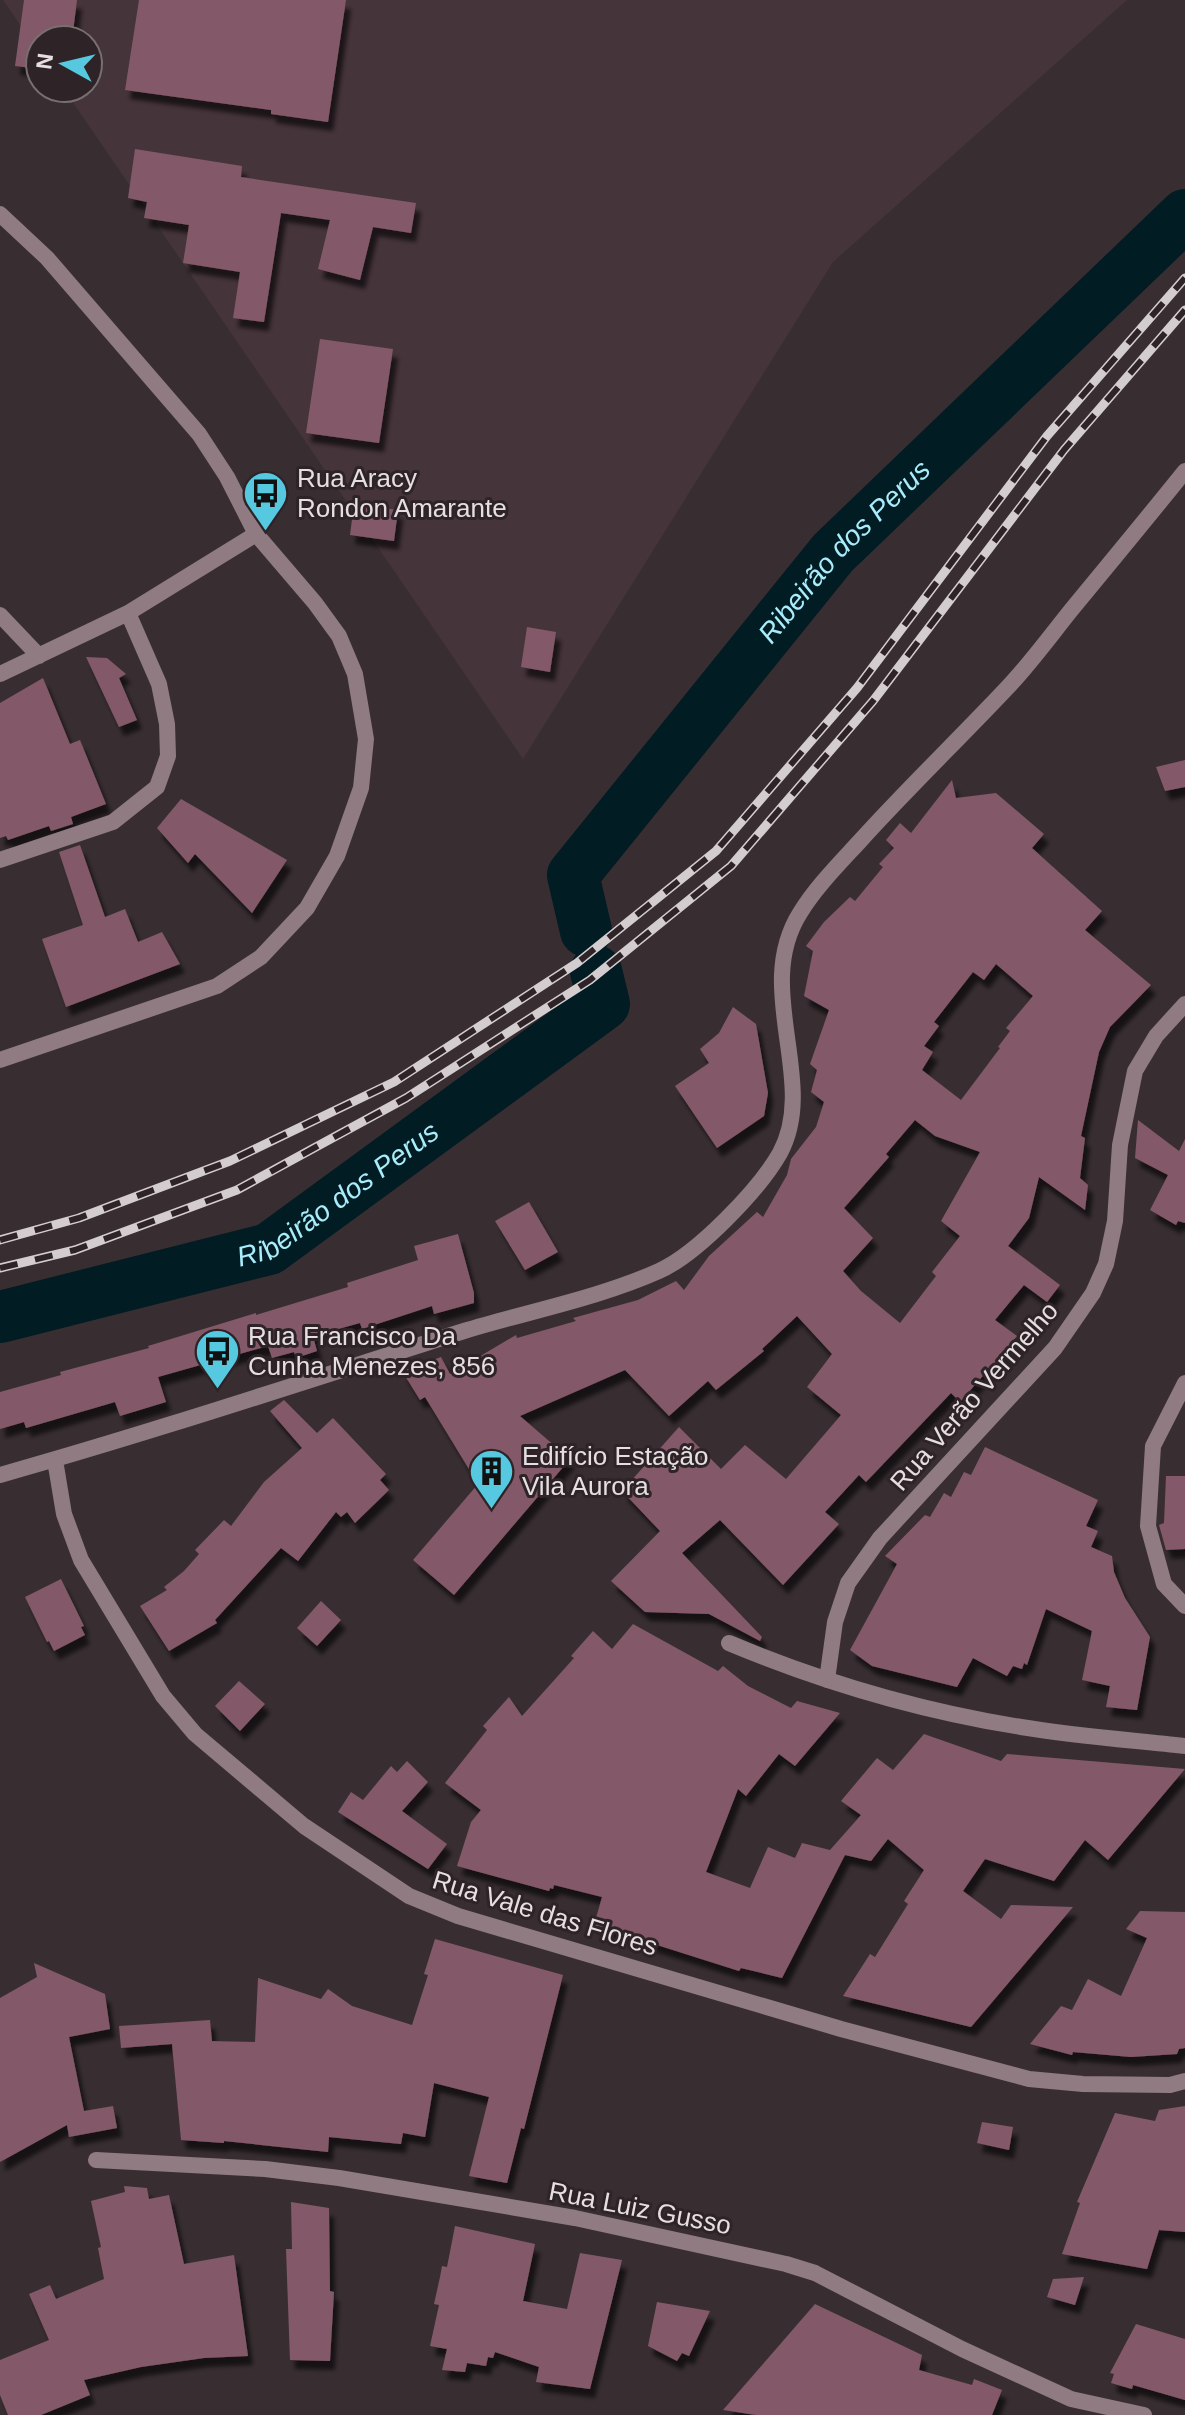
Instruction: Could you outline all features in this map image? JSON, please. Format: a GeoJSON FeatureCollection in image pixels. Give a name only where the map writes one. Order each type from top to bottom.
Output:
{"type":"FeatureCollection","features":[{"type":"Feature","properties":{"kind":"street"},"geometry":{"type":"LineString","coordinates":[[0,214],[47,258],[199,434],[227,477],[256,534],[339,636],[355,674],[366,739],[362,783],[337,856],[307,908],[261,957],[217,986],[0,1060]]}},
{"type":"Feature","properties":{"kind":"street"},"geometry":{"type":"LineString","coordinates":[[0,1475],[616,1286],[662,1270],[705,1238],[751,1193],[781,1151],[793,1106],[790,1058],[784,1027],[782,960],[789,930],[796,918],[812,894],[875,824],[1011,685],[1185,471]]}},
{"type":"Feature","properties":{"kind":"street"},"geometry":{"type":"LineString","coordinates":[[0,674],[128,613],[256,534]]}},
{"type":"Feature","properties":{"kind":"street"},"geometry":{"type":"LineString","coordinates":[[0,860],[113,822],[157,787],[168,756],[167,724],[159,684],[128,613]]}},
{"type":"Feature","properties":{"kind":"street"},"geometry":{"type":"LineString","coordinates":[[0,615],[39,656]]}},
{"type":"Feature","properties":{"kind":"street","name":"Rua Verão Vermelho"},"geometry":{"type":"LineString","coordinates":[[827,1680],[835,1622],[848,1583],[880,1538],[1055,1348],[1093,1293],[1106,1264],[1115,1221],[1120,1145],[1135,1071],[1156,1036],[1185,1004]]}},
{"type":"Feature","properties":{"kind":"street"},"geometry":{"type":"LineString","coordinates":[[1185,1383],[1153,1446],[1148,1526],[1164,1584],[1185,1606]]}},
{"type":"Feature","properties":{"kind":"street","name":"Rua Vale das Flores"},"geometry":{"type":"LineString","coordinates":[[55,1460],[64,1514],[81,1560],[163,1696],[195,1734],[304,1826],[409,1896],[458,1916],[841,2029],[1029,2079],[1170,2085],[1185,2081]]}},
{"type":"Feature","properties":{"kind":"street"},"geometry":{"type":"LineString","coordinates":[[729,1643],[827,1680],[921,1706],[1020,1727],[1185,1746]]}},
{"type":"Feature","properties":{"kind":"street","name":"Rua Luiz Gusso"},"geometry":{"type":"LineString","coordinates":[[96,2160],[265,2169],[339,2178],[575,2218],[786,2264],[815,2273],[962,2349],[1071,2399],[1144,2415]]}},
{"type":"Feature","properties":{"kind":"shaded area"},"geometry":{"type":"Polygon","coordinates":[[[3,0],[1127,0],[833,262],[523,759],[74,104],[104,104],[104,24],[24,24],[24,31],[3,0]]]}},
{"type":"Feature","properties":{"kind":"building"},"geometry":{"type":"Polygon","coordinates":[[[24,0],[77,0],[74,24],[24,24],[24,67],[15,66],[24,0]]]}},
{"type":"Feature","properties":{"kind":"building"},"geometry":{"type":"Polygon","coordinates":[[[139,0],[346,0],[328,122],[271,114],[271,110],[125,90],[139,0]]]}},
{"type":"Feature","properties":{"kind":"building"},"geometry":{"type":"Polygon","coordinates":[[[135,149],[242,166],[241,177],[416,203],[411,233],[373,227],[360,280],[318,269],[330,220],[281,213],[264,322],[233,318],[240,272],[183,263],[189,225],[144,218],[147,202],[128,198],[135,149]]]}},
{"type":"Feature","properties":{"kind":"building"},"geometry":{"type":"Polygon","coordinates":[[[320,339],[393,349],[379,443],[306,433],[320,339]]]}},
{"type":"Feature","properties":{"kind":"building"},"geometry":{"type":"Polygon","coordinates":[[[354,504],[398,510],[394,541],[350,535],[354,504]]]}},
{"type":"Feature","properties":{"kind":"building"},"geometry":{"type":"Polygon","coordinates":[[[527,627],[556,632],[550,672],[521,667],[527,627]]]}},
{"type":"Feature","properties":{"kind":"building"},"geometry":{"type":"Polygon","coordinates":[[[86,657],[107,658],[126,674],[119,678],[137,720],[119,727],[86,657]]]}},
{"type":"Feature","properties":{"kind":"building"},"geometry":{"type":"Polygon","coordinates":[[[43,678],[70,744],[80,740],[106,804],[71,817],[73,824],[51,831],[49,826],[8,840],[6,836],[0,838],[0,703],[43,678]]]}},
{"type":"Feature","properties":{"kind":"building"},"geometry":{"type":"Polygon","coordinates":[[[1185,760],[1185,787],[1165,791],[1156,767],[1185,760]]]}},
{"type":"Feature","properties":{"kind":"building"},"geometry":{"type":"Polygon","coordinates":[[[952,780],[956,798],[996,793],[1044,834],[1032,848],[1102,911],[1085,930],[1151,985],[1110,1027],[1099,1052],[1081,1136],[1085,1138],[1080,1178],[1088,1185],[1085,1210],[1039,1177],[1029,1218],[1008,1246],[1060,1285],[1047,1302],[1024,1285],[995,1320],[1017,1336],[1005,1350],[1004,1359],[988,1370],[960,1402],[951,1393],[866,1482],[859,1475],[825,1512],[839,1524],[783,1585],[720,1520],[682,1553],[762,1637],[760,1641],[709,1614],[645,1612],[611,1581],[660,1531],[622,1491],[679,1427],[721,1469],[745,1445],[786,1479],[841,1415],[807,1387],[832,1354],[797,1316],[762,1349],[764,1351],[716,1390],[708,1381],[669,1416],[625,1370],[520,1416],[570,1459],[454,1595],[413,1560],[478,1484],[425,1397],[420,1400],[402,1371],[441,1357],[450,1374],[516,1335],[517,1338],[576,1321],[573,1318],[638,1300],[676,1281],[684,1290],[709,1256],[757,1212],[763,1217],[787,1175],[791,1159],[816,1127],[824,1102],[811,1092],[817,1070],[810,1064],[829,1010],[804,996],[813,951],[806,946],[824,922],[850,897],[855,901],[883,867],[879,864],[894,848],[886,840],[900,823],[911,833],[952,780]],[[996,964],[984,980],[973,972],[934,1022],[939,1026],[924,1046],[933,1052],[922,1070],[961,1100],[1000,1048],[1010,1031],[1006,1028],[1033,996],[996,964]],[[915,1120],[886,1154],[889,1157],[844,1208],[873,1238],[843,1271],[861,1291],[900,1323],[936,1276],[932,1272],[960,1236],[941,1221],[980,1152],[935,1136],[915,1120]]]}},
{"type":"Feature","properties":{"kind":"building"},"geometry":{"type":"Polygon","coordinates":[[[181,799],[287,860],[252,913],[195,854],[188,863],[157,828],[181,799]]]}},
{"type":"Feature","properties":{"kind":"building"},"geometry":{"type":"Polygon","coordinates":[[[80,845],[105,917],[125,909],[138,942],[162,932],[180,964],[66,1007],[42,939],[83,925],[59,852],[80,845]]]}},
{"type":"Feature","properties":{"kind":"building"},"geometry":{"type":"Polygon","coordinates":[[[733,1007],[756,1024],[768,1093],[764,1116],[717,1148],[675,1086],[709,1063],[700,1049],[719,1033],[733,1007]]]}},
{"type":"Feature","properties":{"kind":"building"},"geometry":{"type":"Polygon","coordinates":[[[1138,1120],[1179,1151],[1185,1139],[1185,1223],[1178,1221],[1176,1225],[1150,1210],[1168,1175],[1135,1158],[1138,1120]]]}},
{"type":"Feature","properties":{"kind":"building"},"geometry":{"type":"Polygon","coordinates":[[[529,1202],[558,1252],[525,1270],[495,1221],[529,1202]]]}},
{"type":"Feature","properties":{"kind":"building"},"geometry":{"type":"Polygon","coordinates":[[[458,1234],[474,1303],[434,1314],[432,1306],[362,1329],[360,1323],[313,1336],[317,1351],[296,1358],[294,1352],[272,1358],[268,1346],[158,1377],[166,1402],[120,1416],[115,1402],[26,1428],[24,1422],[0,1429],[0,1392],[348,1287],[347,1283],[418,1260],[414,1246],[458,1234]]]}},
{"type":"Feature","properties":{"kind":"building"},"geometry":{"type":"Polygon","coordinates":[[[284,1400],[317,1433],[333,1418],[386,1474],[380,1480],[389,1490],[355,1523],[347,1512],[341,1517],[336,1512],[298,1561],[281,1548],[215,1620],[217,1623],[169,1651],[140,1606],[167,1590],[164,1587],[199,1554],[195,1550],[224,1520],[231,1526],[264,1482],[302,1448],[270,1411],[284,1400]]]}},
{"type":"Feature","properties":{"kind":"building"},"geometry":{"type":"Polygon","coordinates":[[[985,1447],[1098,1500],[1086,1526],[1098,1531],[1091,1547],[1112,1556],[1114,1572],[1125,1598],[1150,1637],[1137,1710],[1106,1707],[1110,1686],[1082,1680],[1092,1631],[1046,1609],[1027,1665],[1024,1663],[1022,1669],[1013,1666],[1007,1676],[973,1658],[957,1687],[872,1666],[850,1650],[897,1564],[885,1556],[925,1515],[930,1517],[944,1493],[951,1497],[964,1472],[971,1475],[985,1447]]]}},
{"type":"Feature","properties":{"kind":"building"},"geometry":{"type":"Polygon","coordinates":[[[1166,1476],[1185,1476],[1185,1549],[1166,1550],[1159,1525],[1164,1523],[1166,1476]]]}},
{"type":"Feature","properties":{"kind":"building"},"geometry":{"type":"Polygon","coordinates":[[[61,1579],[84,1626],[81,1627],[85,1635],[54,1651],[25,1597],[61,1579]]]}},
{"type":"Feature","properties":{"kind":"building"},"geometry":{"type":"Polygon","coordinates":[[[321,1601],[341,1620],[317,1646],[297,1628],[321,1601]]]}},
{"type":"Feature","properties":{"kind":"building"},"geometry":{"type":"Polygon","coordinates":[[[633,1624],[718,1671],[723,1666],[748,1686],[791,1708],[797,1701],[840,1713],[795,1766],[779,1754],[746,1796],[738,1789],[706,1872],[750,1888],[768,1847],[795,1858],[802,1843],[830,1850],[861,1815],[841,1801],[877,1758],[893,1770],[924,1734],[1001,1761],[1007,1754],[1185,1769],[1108,1860],[1085,1840],[1054,1881],[985,1859],[963,1891],[1001,1919],[1011,1905],[1073,1907],[971,2027],[843,1996],[870,1954],[875,1957],[908,1904],[904,1901],[924,1870],[888,1839],[871,1861],[845,1855],[782,1978],[741,1968],[739,1971],[594,1925],[602,1897],[554,1885],[549,1891],[457,1866],[471,1822],[481,1810],[445,1783],[487,1730],[483,1726],[509,1697],[522,1716],[574,1658],[571,1656],[593,1631],[612,1649],[633,1624]]]}},
{"type":"Feature","properties":{"kind":"building"},"geometry":{"type":"Polygon","coordinates":[[[239,1681],[265,1704],[240,1731],[215,1706],[239,1681]]]}},
{"type":"Feature","properties":{"kind":"building"},"geometry":{"type":"Polygon","coordinates":[[[407,1761],[428,1782],[402,1811],[447,1844],[428,1869],[338,1812],[351,1792],[363,1800],[391,1766],[397,1772],[407,1761]]]}},
{"type":"Feature","properties":{"kind":"building"},"geometry":{"type":"Polygon","coordinates":[[[1140,1911],[1185,1912],[1185,2048],[1179,2049],[1177,2054],[1131,2057],[1073,2052],[1072,2055],[1030,2044],[1061,2006],[1072,2010],[1088,1979],[1121,1996],[1147,1938],[1126,1929],[1140,1911]]]}},
{"type":"Feature","properties":{"kind":"building"},"geometry":{"type":"Polygon","coordinates":[[[435,1939],[563,1975],[507,2183],[469,2176],[489,2097],[434,2083],[425,2137],[403,2133],[401,2144],[329,2137],[328,2152],[224,2141],[181,2140],[172,2044],[121,2048],[119,2026],[210,2020],[212,2041],[209,2041],[255,2042],[258,1978],[321,1999],[328,1989],[352,2006],[412,2025],[428,1975],[424,1974],[435,1939]]]}},
{"type":"Feature","properties":{"kind":"building"},"geometry":{"type":"Polygon","coordinates":[[[34,1963],[105,1994],[110,2029],[69,2037],[84,2111],[113,2106],[117,2128],[69,2137],[67,2125],[0,2162],[0,1998],[37,1977],[34,1963]]]}},
{"type":"Feature","properties":{"kind":"building"},"geometry":{"type":"Polygon","coordinates":[[[1185,2106],[1185,2232],[1159,2230],[1147,2269],[1062,2254],[1080,2203],[1077,2202],[1115,2113],[1155,2121],[1159,2110],[1185,2106]]]}},
{"type":"Feature","properties":{"kind":"building"},"geometry":{"type":"Polygon","coordinates":[[[982,2122],[1013,2127],[1009,2150],[977,2143],[982,2122]]]}},
{"type":"Feature","properties":{"kind":"building"},"geometry":{"type":"Polygon","coordinates":[[[124,2186],[147,2188],[149,2199],[169,2195],[184,2264],[234,2255],[248,2356],[204,2358],[141,2367],[84,2380],[90,2395],[41,2415],[8,2415],[0,2395],[0,2360],[49,2340],[29,2294],[50,2285],[56,2299],[104,2279],[91,2201],[125,2192],[124,2186]]]}},
{"type":"Feature","properties":{"kind":"building"},"geometry":{"type":"Polygon","coordinates":[[[291,2202],[329,2208],[330,2291],[334,2292],[330,2361],[290,2360],[286,2249],[292,2249],[291,2202]]]}},
{"type":"Feature","properties":{"kind":"building"},"geometry":{"type":"Polygon","coordinates":[[[455,2226],[535,2244],[523,2301],[567,2309],[580,2253],[622,2260],[590,2389],[536,2382],[539,2367],[495,2352],[493,2358],[488,2357],[486,2366],[467,2363],[465,2372],[442,2370],[447,2349],[430,2346],[439,2305],[434,2304],[442,2266],[447,2267],[455,2226]]]}},
{"type":"Feature","properties":{"kind":"building"},"geometry":{"type":"Polygon","coordinates":[[[1084,2277],[1075,2305],[1047,2297],[1053,2279],[1084,2277]]]}},
{"type":"Feature","properties":{"kind":"building"},"geometry":{"type":"Polygon","coordinates":[[[657,2302],[710,2311],[689,2356],[682,2353],[677,2361],[648,2346],[657,2302]]]}},
{"type":"Feature","properties":{"kind":"building"},"geometry":{"type":"Polygon","coordinates":[[[815,2304],[922,2355],[919,2370],[972,2385],[974,2379],[1002,2390],[992,2415],[756,2415],[723,2410],[815,2304]]]}},
{"type":"Feature","properties":{"kind":"building"},"geometry":{"type":"Polygon","coordinates":[[[1136,2324],[1185,2339],[1185,2400],[1133,2385],[1132,2389],[1111,2383],[1114,2374],[1110,2373],[1136,2324]]]}},
{"type":"Feature","properties":{"kind":"waterway","name":"Ribeirão dos Perus"},"geometry":{"type":"LineString","coordinates":[[586,931],[573,875],[833,553],[1185,215]]}},
{"type":"Feature","properties":{"kind":"waterway","name":"Ribeirão dos Perus"},"geometry":{"type":"LineString","coordinates":[[0,1317],[269,1249],[604,1004],[596,971]]}},
{"type":"Feature","properties":{"kind":"railway"},"geometry":{"type":"LineString","coordinates":[[0,1240],[79,1218],[230,1161],[394,1082],[577,963],[716,851],[857,688],[1047,436],[1185,278]]}},
{"type":"Feature","properties":{"kind":"railway"},"geometry":{"type":"LineString","coordinates":[[0,1268],[75,1250],[237,1190],[406,1098],[590,980],[731,866],[873,701],[1064,450],[1185,310]]}},
{"type":"Feature","properties":{"kind":"place","name":"Rua Aracy Rondon Amarante"},"geometry":{"type":"Point","coordinates":[266,532]}},
{"type":"Feature","properties":{"kind":"place","name":"Rua Francisco Da Cunha Menezes, 856"},"geometry":{"type":"Point","coordinates":[217,1390]}},
{"type":"Feature","properties":{"kind":"place","name":"Edifício Estação Vila Aurora"},"geometry":{"type":"Point","coordinates":[491,1510]}}]}
